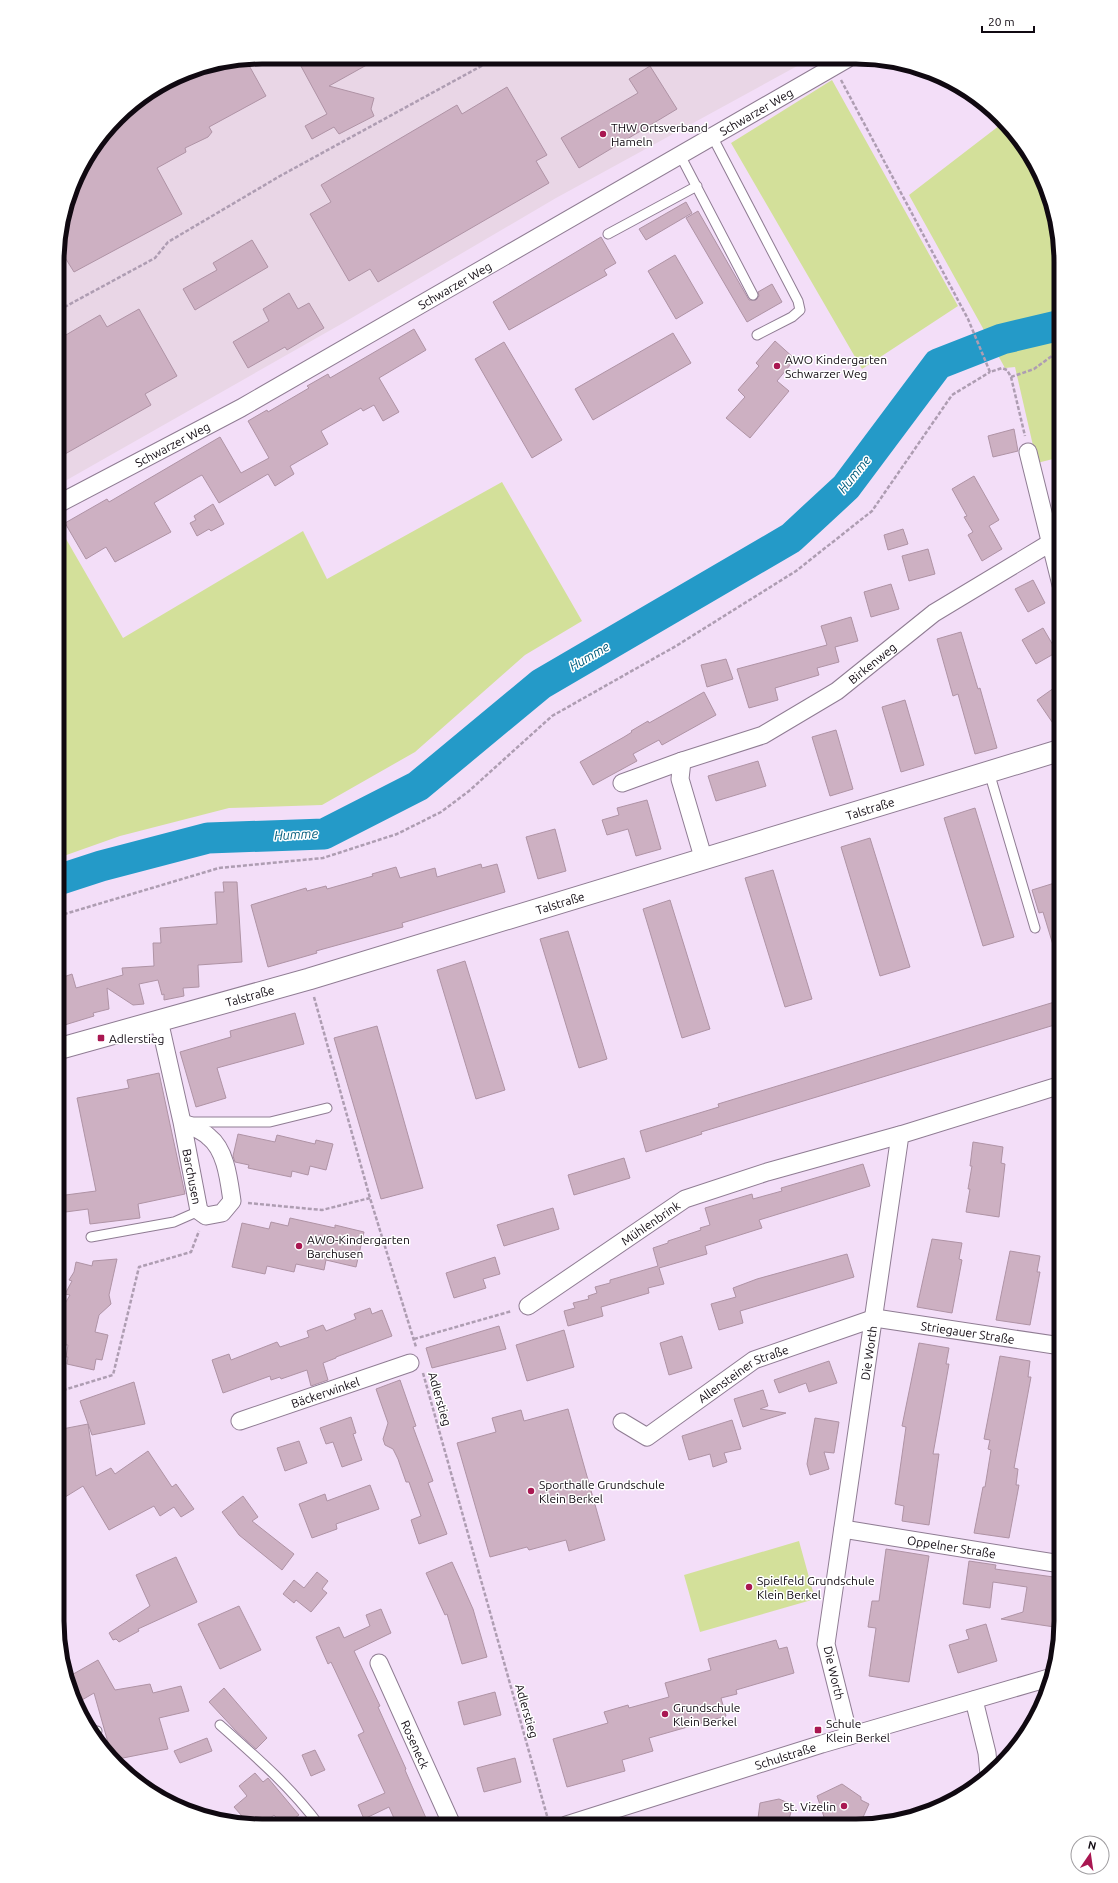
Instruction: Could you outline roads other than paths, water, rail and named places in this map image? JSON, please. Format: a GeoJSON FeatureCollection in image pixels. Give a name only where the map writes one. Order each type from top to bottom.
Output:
{"type":"FeatureCollection","features":[{"type":"Feature","properties":{"kind":"street","name":"Schwarzer Weg"},"geometry":{"type":"LineString","coordinates":[[64,501],[241,408],[839,64]]}},
{"type":"Feature","properties":{"kind":"street"},"geometry":{"type":"LineString","coordinates":[[1028,452],[1054,558]]}},
{"type":"Feature","properties":{"kind":"street","name":"Birkenweg"},"geometry":{"type":"LineString","coordinates":[[622,783],[682,761],[763,735],[837,691],[934,613],[1050,543]]}},
{"type":"Feature","properties":{"kind":"street","name":"Talstraße"},"geometry":{"type":"LineString","coordinates":[[64,1048],[118,1034],[159,1020],[309,979],[703,857],[1054,752]]}},
{"type":"Feature","properties":{"kind":"street"},"geometry":{"type":"LineString","coordinates":[[682,761],[680,779],[703,857]]}},
{"type":"Feature","properties":{"kind":"street","name":"Barchusen"},"geometry":{"type":"LineString","coordinates":[[159,1020],[202,1213],[222,1213],[232,1201],[230,1184],[220,1150],[210,1137],[182,1122]]}},
{"type":"Feature","properties":{"kind":"street"},"geometry":{"type":"LineString","coordinates":[[900,1135],[1054,1087]]}},
{"type":"Feature","properties":{"kind":"street","name":"Mühlenbrink"},"geometry":{"type":"LineString","coordinates":[[528,1306],[685,1199],[767,1172],[900,1135]]}},
{"type":"Feature","properties":{"kind":"street","name":"Die Worth"},"geometry":{"type":"LineString","coordinates":[[849,1736],[826,1644],[875,1318],[900,1135]]}},
{"type":"Feature","properties":{"kind":"street","name":"Striegauer Straße"},"geometry":{"type":"LineString","coordinates":[[875,1318],[1054,1345]]}},
{"type":"Feature","properties":{"kind":"street","name":"Allensteiner Straße"},"geometry":{"type":"LineString","coordinates":[[622,1422],[646,1437],[754,1360],[875,1318]]}},
{"type":"Feature","properties":{"kind":"street","name":"Bäckerwinkel"},"geometry":{"type":"LineString","coordinates":[[240,1421],[416,1360]]}},
{"type":"Feature","properties":{"kind":"street","name":"Oppelner Straße"},"geometry":{"type":"LineString","coordinates":[[843,1528],[1054,1563]]}},
{"type":"Feature","properties":{"kind":"street","name":"Roseneck"},"geometry":{"type":"LineString","coordinates":[[379,1663],[449,1819]]}},
{"type":"Feature","properties":{"kind":"street","name":"Schulstraße"},"geometry":{"type":"LineString","coordinates":[[585,1819],[849,1736],[1045,1679]]}},
{"type":"Feature","properties":{"kind":"street"},"geometry":{"type":"LineString","coordinates":[[974,1700],[987,1753],[988,1769]]}},
{"type":"Feature","properties":{"kind":"lane"},"geometry":{"type":"LineString","coordinates":[[712,136],[798,301],[800,310],[792,317],[757,335]]}},
{"type":"Feature","properties":{"kind":"lane"},"geometry":{"type":"LineString","coordinates":[[680,155],[753,295]]}},
{"type":"Feature","properties":{"kind":"lane"},"geometry":{"type":"LineString","coordinates":[[608,234],[697,186]]}},
{"type":"Feature","properties":{"kind":"lane"},"geometry":{"type":"LineString","coordinates":[[989,772],[1035,928]]}},
{"type":"Feature","properties":{"kind":"lane"},"geometry":{"type":"LineString","coordinates":[[182,1122],[270,1122],[327,1108]]}},
{"type":"Feature","properties":{"kind":"lane"},"geometry":{"type":"LineString","coordinates":[[91,1237],[174,1222],[202,1213]]}},
{"type":"Feature","properties":{"kind":"lane"},"geometry":{"type":"LineString","coordinates":[[220,1725],[266,1765],[305,1806],[315,1819]]}},
{"type":"Feature","properties":{"kind":"waterway","name":"Humme"},"geometry":{"type":"LineString","coordinates":[[64,878],[101,866],[208,838],[324,834],[418,786],[541,684],[791,538],[846,487],[938,364],[1002,339],[1054,327]]}},
{"type":"Feature","properties":{"kind":"place","name":"THW Ortsverband Hameln"},"geometry":{"type":"Point","coordinates":[603,134]}},
{"type":"Feature","properties":{"kind":"place","name":"AWO Kindergarten Schwarzer Weg"},"geometry":{"type":"Point","coordinates":[777,366]}},
{"type":"Feature","properties":{"kind":"place","name":"Adlerstieg"},"geometry":{"type":"Point","coordinates":[101,1038]}},
{"type":"Feature","properties":{"kind":"place","name":"AWO-Kindergarten Barchusen"},"geometry":{"type":"Point","coordinates":[299,1246]}},
{"type":"Feature","properties":{"kind":"place","name":"Sporthalle Grundschule Klein Berkel"},"geometry":{"type":"Point","coordinates":[531,1491]}},
{"type":"Feature","properties":{"kind":"place","name":"Spielfeld Grundschule Klein Berkel"},"geometry":{"type":"Point","coordinates":[749,1587]}},
{"type":"Feature","properties":{"kind":"place","name":"Grundschule Klein Berkel"},"geometry":{"type":"Point","coordinates":[665,1714]}},
{"type":"Feature","properties":{"kind":"place","name":"Schule Klein Berkel"},"geometry":{"type":"Point","coordinates":[818,1730]}},
{"type":"Feature","properties":{"kind":"place","name":"St. Vizelin"},"geometry":{"type":"Point","coordinates":[844,1806]}}]}
